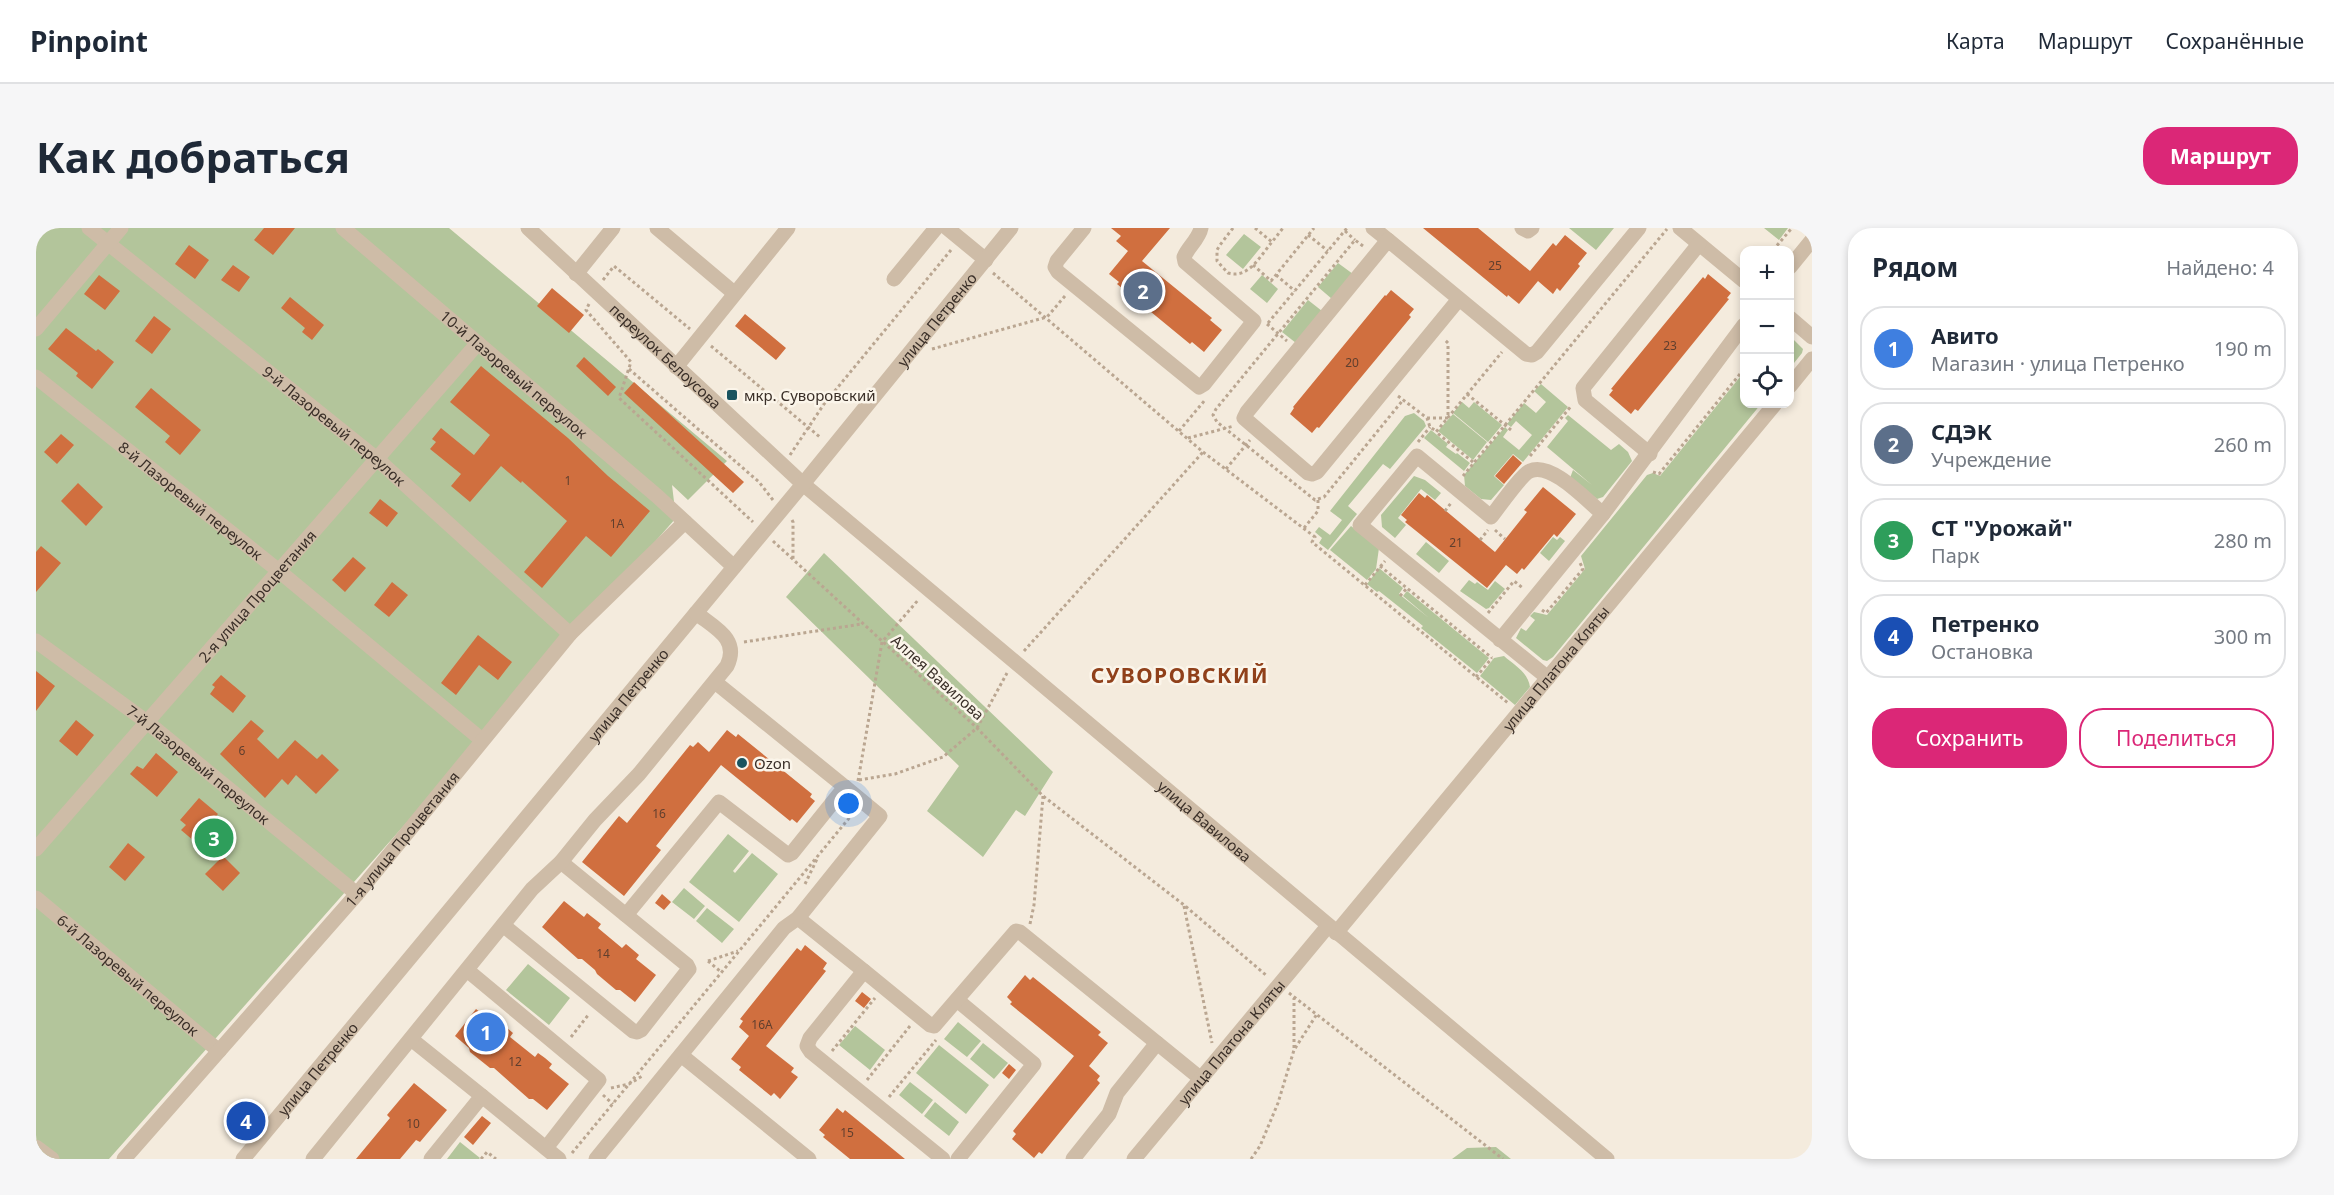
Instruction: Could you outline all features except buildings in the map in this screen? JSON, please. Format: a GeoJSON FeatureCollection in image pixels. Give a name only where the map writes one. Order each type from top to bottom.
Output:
{"type":"FeatureCollection","features":[{"type":"Feature","properties":{"kind":"street","name":"9-й Лазоревый переулок"},"geometry":{"type":"LineString","coordinates":[[89,228],[377,459],[570,634]]}},
{"type":"Feature","properties":{"kind":"street"},"geometry":{"type":"LineString","coordinates":[[36,329],[121,228]]}},
{"type":"Feature","properties":{"kind":"street","name":"10-й Лазоревый переулок"},"geometry":{"type":"LineString","coordinates":[[343,228],[657,496],[734,567]]}},
{"type":"Feature","properties":{"kind":"street","name":"переулок Белоусова"},"geometry":{"type":"LineString","coordinates":[[528,228],[803,484]]}},
{"type":"Feature","properties":{"kind":"street"},"geometry":{"type":"LineString","coordinates":[[576,274],[613,228]]}},
{"type":"Feature","properties":{"kind":"street"},"geometry":{"type":"LineString","coordinates":[[657,228],[734,293]]}},
{"type":"Feature","properties":{"kind":"street"},"geometry":{"type":"LineString","coordinates":[[676,367],[788,228]]}},
{"type":"Feature","properties":{"kind":"street"},"geometry":{"type":"LineString","coordinates":[[894,279],[936,228]]}},
{"type":"Feature","properties":{"kind":"street"},"geometry":{"type":"LineString","coordinates":[[946,228],[984,262]]}},
{"type":"Feature","properties":{"kind":"street","name":"улица Петренко"},"geometry":{"type":"LineString","coordinates":[[243,1159],[782,510],[1011,228]]}},
{"type":"Feature","properties":{"kind":"street"},"geometry":{"type":"LineString","coordinates":[[1084,228],[1057,261],[1055,267],[1058,272],[1199,387],[1204,384],[1254,321],[1185,262],[1186,251],[1201,228]]}},
{"type":"Feature","properties":{"kind":"street"},"geometry":{"type":"LineString","coordinates":[[1373,228],[1526,354],[1532,356],[1640,228]]}},
{"type":"Feature","properties":{"kind":"street"},"geometry":{"type":"LineString","coordinates":[[1522,228],[1528,231],[1532,228]]}},
{"type":"Feature","properties":{"kind":"street"},"geometry":{"type":"LineString","coordinates":[[1680,228],[1740,278]]}},
{"type":"Feature","properties":{"kind":"street"},"geometry":{"type":"LineString","coordinates":[[1388,240],[1247,412],[1244,418],[1252,427],[1308,473],[1317,472],[1459,299]]}},
{"type":"Feature","properties":{"kind":"street"},"geometry":{"type":"LineString","coordinates":[[1794,262],[1812,240]]}},
{"type":"Feature","properties":{"kind":"street"},"geometry":{"type":"LineString","coordinates":[[1650,454],[1589,405],[1583,392],[1587,381],[1699,244]]}},
{"type":"Feature","properties":{"kind":"street"},"geometry":{"type":"LineString","coordinates":[[1794,321],[1812,337]]}},
{"type":"Feature","properties":{"kind":"street"},"geometry":{"type":"LineString","coordinates":[[1500,639],[1650,454],[1740,330]]}},
{"type":"Feature","properties":{"kind":"street","name":"2-я улица Процветания"},"geometry":{"type":"LineString","coordinates":[[36,849],[478,343]]}},
{"type":"Feature","properties":{"kind":"street"},"geometry":{"type":"LineString","coordinates":[[1794,381],[1812,359]]}},
{"type":"Feature","properties":{"kind":"street","name":"8-й Лазоревый переулок"},"geometry":{"type":"LineString","coordinates":[[36,377],[279,571],[482,740]]}},
{"type":"Feature","properties":{"kind":"street","name":"улица Платона Кляты"},"geometry":{"type":"LineString","coordinates":[[1134,1159],[1279,986],[1332,929],[1519,713],[1772,408]]}},
{"type":"Feature","properties":{"kind":"street"},"geometry":{"type":"LineString","coordinates":[[1548,678],[1360,525],[1417,456],[1491,517],[1528,471],[1540,468],[1552,472],[1603,514]]}},
{"type":"Feature","properties":{"kind":"street","name":"улица Вавилова"},"geometry":{"type":"LineString","coordinates":[[803,484],[1607,1159]]}},
{"type":"Feature","properties":{"kind":"street","name":"1-я улица Процветания"},"geometry":{"type":"LineString","coordinates":[[124,1159],[357,894],[570,634],[685,522]]}},
{"type":"Feature","properties":{"kind":"street"},"geometry":{"type":"LineString","coordinates":[[313,1159],[532,889],[561,862],[604,810],[639,774],[715,681],[731,658],[733,651],[726,637],[696,613]]}},
{"type":"Feature","properties":{"kind":"street","name":"7-й Лазоревый переулок"},"geometry":{"type":"LineString","coordinates":[[36,641],[147,722],[357,894]]}},
{"type":"Feature","properties":{"kind":"street"},"geometry":{"type":"LineString","coordinates":[[596,1159],[784,928],[798,918],[880,816],[855,791],[715,681]]}},
{"type":"Feature","properties":{"kind":"street"},"geometry":{"type":"LineString","coordinates":[[626,915],[719,802],[788,855],[855,791]]}},
{"type":"Feature","properties":{"kind":"street"},"geometry":{"type":"LineString","coordinates":[[503,925],[637,1032],[641,1030],[689,969],[561,862]]}},
{"type":"Feature","properties":{"kind":"street","name":"6-й Лазоревый переулок"},"geometry":{"type":"LineString","coordinates":[[36,898],[219,1051]]}},
{"type":"Feature","properties":{"kind":"street"},"geometry":{"type":"LineString","coordinates":[[798,918],[934,1026],[1016,931],[1200,1078]]}},
{"type":"Feature","properties":{"kind":"street"},"geometry":{"type":"LineString","coordinates":[[467,970],[599,1080],[546,1148]]}},
{"type":"Feature","properties":{"kind":"street"},"geometry":{"type":"LineString","coordinates":[[864,971],[810,1038],[807,1046],[823,1062],[943,1159]]}},
{"type":"Feature","properties":{"kind":"street"},"geometry":{"type":"LineString","coordinates":[[957,1000],[1034,1064],[958,1159]]}},
{"type":"Feature","properties":{"kind":"street"},"geometry":{"type":"LineString","coordinates":[[411,1039],[560,1159]]}},
{"type":"Feature","properties":{"kind":"street"},"geometry":{"type":"LineString","coordinates":[[1073,1159],[1113,1110],[1121,1087],[1157,1043]]}},
{"type":"Feature","properties":{"kind":"street"},"geometry":{"type":"LineString","coordinates":[[681,1055],[809,1159]]}},
{"type":"Feature","properties":{"kind":"street"},"geometry":{"type":"LineString","coordinates":[[431,1159],[482,1096]]}},
{"type":"Feature","properties":{"kind":"street"},"geometry":{"type":"LineString","coordinates":[[36,1147],[52,1159]]}},
{"type":"Feature","properties":{"kind":"path"},"geometry":{"type":"LineString","coordinates":[[1233,228],[1217,250],[1217,261],[1228,273],[1239,274],[1249,270],[1283,228]]}},
{"type":"Feature","properties":{"kind":"path"},"geometry":{"type":"LineString","coordinates":[[1255,228],[1272,242]]}},
{"type":"Feature","properties":{"kind":"path"},"geometry":{"type":"LineString","coordinates":[[1253,265],[1271,281],[1314,228]]}},
{"type":"Feature","properties":{"kind":"path"},"geometry":{"type":"LineString","coordinates":[[1462,480],[1463,474],[1668,228]]}},
{"type":"Feature","properties":{"kind":"path"},"geometry":{"type":"LineString","coordinates":[[1776,246],[1792,228]]}},
{"type":"Feature","properties":{"kind":"path"},"geometry":{"type":"LineString","coordinates":[[1344,231],[1375,256]]}},
{"type":"Feature","properties":{"kind":"path"},"geometry":{"type":"LineString","coordinates":[[1308,235],[1328,251]]}},
{"type":"Feature","properties":{"kind":"path"},"geometry":{"type":"LineString","coordinates":[[782,465],[824,404],[960,239]]}},
{"type":"Feature","properties":{"kind":"path"},"geometry":{"type":"LineString","coordinates":[[1355,240],[1216,409],[1215,419],[1311,499],[1318,500],[1324,497],[1403,400]]}},
{"type":"Feature","properties":{"kind":"path"},"geometry":{"type":"LineString","coordinates":[[984,262],[1203,452],[1316,537],[1312,542],[1519,713]]}},
{"type":"Feature","properties":{"kind":"path"},"geometry":{"type":"LineString","coordinates":[[1276,275],[1295,291]]}},
{"type":"Feature","properties":{"kind":"path"},"geometry":{"type":"LineString","coordinates":[[908,356],[1047,317],[1074,285]]}},
{"type":"Feature","properties":{"kind":"path"},"geometry":{"type":"LineString","coordinates":[[594,291],[586,310],[632,362],[629,369],[759,482],[794,522],[793,560]]}},
{"type":"Feature","properties":{"kind":"path"},"geometry":{"type":"LineString","coordinates":[[1312,292],[1318,297]]}},
{"type":"Feature","properties":{"kind":"path"},"geometry":{"type":"LineString","coordinates":[[1267,324],[1290,344]]}},
{"type":"Feature","properties":{"kind":"path"},"geometry":{"type":"LineString","coordinates":[[1433,331],[1448,343],[1448,418]]}},
{"type":"Feature","properties":{"kind":"path"},"geometry":{"type":"LineString","coordinates":[[1436,432],[1511,341]]}},
{"type":"Feature","properties":{"kind":"path","name":"Аллея Вавилова"},"geometry":{"type":"LineString","coordinates":[[629,369],[619,398],[976,728],[1043,796],[1184,905],[1279,986],[1503,1159]]}},
{"type":"Feature","properties":{"kind":"path"},"geometry":{"type":"LineString","coordinates":[[1524,463],[1583,392]]}},
{"type":"Feature","properties":{"kind":"path"},"geometry":{"type":"LineString","coordinates":[[1467,394],[1511,430]]}},
{"type":"Feature","properties":{"kind":"path"},"geometry":{"type":"LineString","coordinates":[[1410,406],[1426,418],[1430,427],[1473,462]]}},
{"type":"Feature","properties":{"kind":"path"},"geometry":{"type":"LineString","coordinates":[[1426,418],[1448,418]]}},
{"type":"Feature","properties":{"kind":"path"},"geometry":{"type":"LineString","coordinates":[[1187,438],[1225,428],[1252,427],[1246,446],[1226,469]]}},
{"type":"Feature","properties":{"kind":"path"},"geometry":{"type":"LineString","coordinates":[[855,791],[943,758],[976,728],[1014,663],[1203,452]]}},
{"type":"Feature","properties":{"kind":"path"},"geometry":{"type":"LineString","coordinates":[[1304,528],[1318,511],[1318,500]]}},
{"type":"Feature","properties":{"kind":"path"},"geometry":{"type":"LineString","coordinates":[[1480,540],[1500,521]]}},
{"type":"Feature","properties":{"kind":"path"},"geometry":{"type":"LineString","coordinates":[[1493,529],[1505,538]]}},
{"type":"Feature","properties":{"kind":"path"},"geometry":{"type":"LineString","coordinates":[[1365,585],[1393,551]]}},
{"type":"Feature","properties":{"kind":"path"},"geometry":{"type":"LineString","coordinates":[[1380,566],[1494,657],[1476,677]]}},
{"type":"Feature","properties":{"kind":"path"},"geometry":{"type":"LineString","coordinates":[[1468,638],[1514,581],[1528,592]]}},
{"type":"Feature","properties":{"kind":"path"},"geometry":{"type":"LineString","coordinates":[[567,1159],[777,905],[855,791],[882,642],[928,588]]}},
{"type":"Feature","properties":{"kind":"path"},"geometry":{"type":"LineString","coordinates":[[731,644],[863,624]]}},
{"type":"Feature","properties":{"kind":"path"},"geometry":{"type":"LineString","coordinates":[[1026,937],[1034,905],[1043,796]]}},
{"type":"Feature","properties":{"kind":"path"},"geometry":{"type":"LineString","coordinates":[[777,905],[782,909]]}},
{"type":"Feature","properties":{"kind":"path"},"geometry":{"type":"LineString","coordinates":[[1184,905],[1216,1060]]}},
{"type":"Feature","properties":{"kind":"path"},"geometry":{"type":"LineString","coordinates":[[726,976],[708,962],[740,950]]}},
{"type":"Feature","properties":{"kind":"path"},"geometry":{"type":"LineString","coordinates":[[823,1062],[884,987]]}},
{"type":"Feature","properties":{"kind":"path"},"geometry":{"type":"LineString","coordinates":[[1294,997],[1294,1050]]}},
{"type":"Feature","properties":{"kind":"path"},"geometry":{"type":"LineString","coordinates":[[562,1047],[598,1002]]}},
{"type":"Feature","properties":{"kind":"path"},"geometry":{"type":"LineString","coordinates":[[1251,1159],[1260,1146],[1278,1103],[1294,1050],[1317,1014]]}},
{"type":"Feature","properties":{"kind":"path"},"geometry":{"type":"LineString","coordinates":[[858,1090],[919,1016]]}},
{"type":"Feature","properties":{"kind":"path"},"geometry":{"type":"LineString","coordinates":[[880,1108],[936,1040]]}},
{"type":"Feature","properties":{"kind":"path"},"geometry":{"type":"LineString","coordinates":[[598,1092],[629,1084],[650,1072]]}},
{"type":"Feature","properties":{"kind":"path"},"geometry":{"type":"LineString","coordinates":[[481,1159],[487,1152],[496,1159]]}},
{"type":"Feature","properties":{"kind":"green space"},"geometry":{"type":"Polygon","coordinates":[[[36,228],[449,228],[727,461],[688,500],[672,485],[676,518],[109,1159],[36,1159],[36,228]]]}},
{"type":"Feature","properties":{"kind":"green space"},"geometry":{"type":"Polygon","coordinates":[[[1569,228],[1614,228],[1596,250],[1569,228]]]}},
{"type":"Feature","properties":{"kind":"green space"},"geometry":{"type":"Polygon","coordinates":[[[1764,228],[1788,228],[1779,240],[1764,228]]]}},
{"type":"Feature","properties":{"kind":"green space"},"geometry":{"type":"Polygon","coordinates":[[[1244,234],[1261,247],[1243,269],[1226,255],[1244,234]]]}},
{"type":"Feature","properties":{"kind":"green space"},"geometry":{"type":"Polygon","coordinates":[[[1338,263],[1353,274],[1332,299],[1318,287],[1338,263]]]}},
{"type":"Feature","properties":{"kind":"green space"},"geometry":{"type":"Polygon","coordinates":[[[1262,275],[1278,289],[1267,303],[1250,289],[1262,275]]]}},
{"type":"Feature","properties":{"kind":"green space"},"geometry":{"type":"Polygon","coordinates":[[[1308,300],[1322,311],[1296,343],[1282,332],[1308,300]]]}},
{"type":"Feature","properties":{"kind":"green space"},"geometry":{"type":"Polygon","coordinates":[[[1794,340],[1803,349],[1794,363],[1794,340]]]}},
{"type":"Feature","properties":{"kind":"green space"},"geometry":{"type":"Polygon","coordinates":[[[1740,377],[1740,408],[1758,408],[1553,657],[1547,661],[1543,660],[1516,638],[1521,628],[1526,631],[1535,620],[1530,616],[1534,612],[1547,615],[1585,569],[1581,556],[1647,475],[1653,473],[1660,476],[1740,377]]]}},
{"type":"Feature","properties":{"kind":"green space"},"geometry":{"type":"Polygon","coordinates":[[[1541,384],[1568,407],[1523,462],[1513,454],[1494,476],[1504,485],[1491,500],[1481,499],[1465,486],[1464,475],[1505,427],[1508,430],[1503,437],[1519,450],[1532,435],[1516,421],[1511,427],[1507,424],[1524,403],[1536,413],[1546,402],[1534,391],[1541,384]]]}},
{"type":"Feature","properties":{"kind":"green space"},"geometry":{"type":"Polygon","coordinates":[[[1462,402],[1469,408],[1474,402],[1502,425],[1488,442],[1453,413],[1462,402]]]}},
{"type":"Feature","properties":{"kind":"green space"},"geometry":{"type":"Polygon","coordinates":[[[1414,413],[1424,421],[1426,426],[1390,469],[1383,464],[1348,506],[1357,514],[1328,550],[1319,543],[1322,538],[1315,532],[1319,527],[1330,535],[1342,520],[1330,511],[1405,416],[1414,413]]]}},
{"type":"Feature","properties":{"kind":"green space"},"geometry":{"type":"Polygon","coordinates":[[[1453,414],[1487,442],[1473,460],[1438,431],[1453,414]]]}},
{"type":"Feature","properties":{"kind":"green space"},"geometry":{"type":"Polygon","coordinates":[[[1568,415],[1611,450],[1619,444],[1628,452],[1632,461],[1603,497],[1597,499],[1570,478],[1573,470],[1592,485],[1547,447],[1568,421],[1565,418],[1568,415]]]}},
{"type":"Feature","properties":{"kind":"green space"},"geometry":{"type":"Polygon","coordinates":[[[1431,430],[1448,444],[1446,447],[1470,463],[1464,471],[1424,438],[1431,430]]]}},
{"type":"Feature","properties":{"kind":"green space"},"geometry":{"type":"Polygon","coordinates":[[[1414,476],[1425,480],[1441,493],[1435,500],[1421,489],[1398,518],[1406,525],[1395,538],[1382,527],[1381,515],[1414,476]]]}},
{"type":"Feature","properties":{"kind":"green space"},"geometry":{"type":"Polygon","coordinates":[[[1351,526],[1379,548],[1376,569],[1367,580],[1330,550],[1351,526]]]}},
{"type":"Feature","properties":{"kind":"green space"},"geometry":{"type":"Polygon","coordinates":[[[1553,537],[1557,540],[1560,537],[1565,541],[1549,561],[1540,553],[1553,537]]]}},
{"type":"Feature","properties":{"kind":"green space"},"geometry":{"type":"Polygon","coordinates":[[[1426,542],[1449,561],[1439,573],[1416,554],[1426,542]]]}},
{"type":"Feature","properties":{"kind":"green space"},"geometry":{"type":"Polygon","coordinates":[[[824,553],[1053,772],[1025,816],[1016,810],[983,857],[927,811],[959,766],[786,597],[824,553]]]}},
{"type":"Feature","properties":{"kind":"green space"},"geometry":{"type":"Polygon","coordinates":[[[1379,568],[1403,588],[1399,594],[1429,618],[1403,596],[1407,591],[1489,658],[1477,673],[1421,628],[1423,626],[1367,584],[1379,568]]]}},
{"type":"Feature","properties":{"kind":"green space"},"geometry":{"type":"Polygon","coordinates":[[[1469,580],[1475,584],[1477,582],[1488,590],[1495,581],[1505,589],[1486,609],[1460,591],[1469,580]]]}},
{"type":"Feature","properties":{"kind":"green space"},"geometry":{"type":"Polygon","coordinates":[[[1504,656],[1524,673],[1529,682],[1530,687],[1515,705],[1480,676],[1494,658],[1504,656]]]}},
{"type":"Feature","properties":{"kind":"green space"},"geometry":{"type":"Polygon","coordinates":[[[728,834],[749,851],[733,871],[735,873],[752,853],[778,874],[739,922],[689,882],[728,834]]]}},
{"type":"Feature","properties":{"kind":"green space"},"geometry":{"type":"Polygon","coordinates":[[[684,888],[705,906],[694,919],[672,902],[684,888]]]}},
{"type":"Feature","properties":{"kind":"green space"},"geometry":{"type":"Polygon","coordinates":[[[707,908],[734,929],[722,943],[696,921],[707,908]]]}},
{"type":"Feature","properties":{"kind":"green space"},"geometry":{"type":"Polygon","coordinates":[[[528,964],[570,998],[549,1025],[506,990],[528,964]]]}},
{"type":"Feature","properties":{"kind":"green space"},"geometry":{"type":"Polygon","coordinates":[[[958,1022],[981,1041],[967,1057],[944,1039],[958,1022]]]}},
{"type":"Feature","properties":{"kind":"green space"},"geometry":{"type":"Polygon","coordinates":[[[855,1026],[885,1050],[870,1070],[839,1045],[855,1026]]]}},
{"type":"Feature","properties":{"kind":"green space"},"geometry":{"type":"Polygon","coordinates":[[[983,1043],[1008,1063],[994,1079],[970,1059],[983,1043]]]}},
{"type":"Feature","properties":{"kind":"green space"},"geometry":{"type":"Polygon","coordinates":[[[939,1045],[989,1085],[966,1114],[916,1073],[939,1045]]]}},
{"type":"Feature","properties":{"kind":"green space"},"geometry":{"type":"Polygon","coordinates":[[[910,1082],[933,1100],[922,1114],[899,1095],[910,1082]]]}},
{"type":"Feature","properties":{"kind":"green space"},"geometry":{"type":"Polygon","coordinates":[[[935,1102],[959,1122],[949,1136],[924,1116],[935,1102]]]}},
{"type":"Feature","properties":{"kind":"green space"},"geometry":{"type":"Polygon","coordinates":[[[460,1142],[480,1158],[447,1159],[460,1142]]]}},
{"type":"Feature","properties":{"kind":"green space"},"geometry":{"type":"Polygon","coordinates":[[[1496,1147],[1511,1159],[1452,1159],[1467,1148],[1496,1147]]]}},
{"type":"Feature","properties":{"kind":"place","name":"СДЭК"},"geometry":{"type":"Point","coordinates":[1143,291]}},
{"type":"Feature","properties":{"kind":"place","name":"мкр. Суворовский"},"geometry":{"type":"Point","coordinates":[732,395]}},
{"type":"Feature","properties":{"kind":"place","name":"Ozon"},"geometry":{"type":"Point","coordinates":[742,763]}},
{"type":"Feature","properties":{"kind":"place","name":"СТ \"Урожай\""},"geometry":{"type":"Point","coordinates":[214,838]}},
{"type":"Feature","properties":{"kind":"place","name":"Авито"},"geometry":{"type":"Point","coordinates":[486,1032]}},
{"type":"Feature","properties":{"kind":"place","name":"Петренко"},"geometry":{"type":"Point","coordinates":[246,1121]}},
{"type":"Feature","properties":{"kind":"district","name":"СУВОРОВСКИЙ"},"geometry":{"type":"Point","coordinates":[1180,675]}}]}
